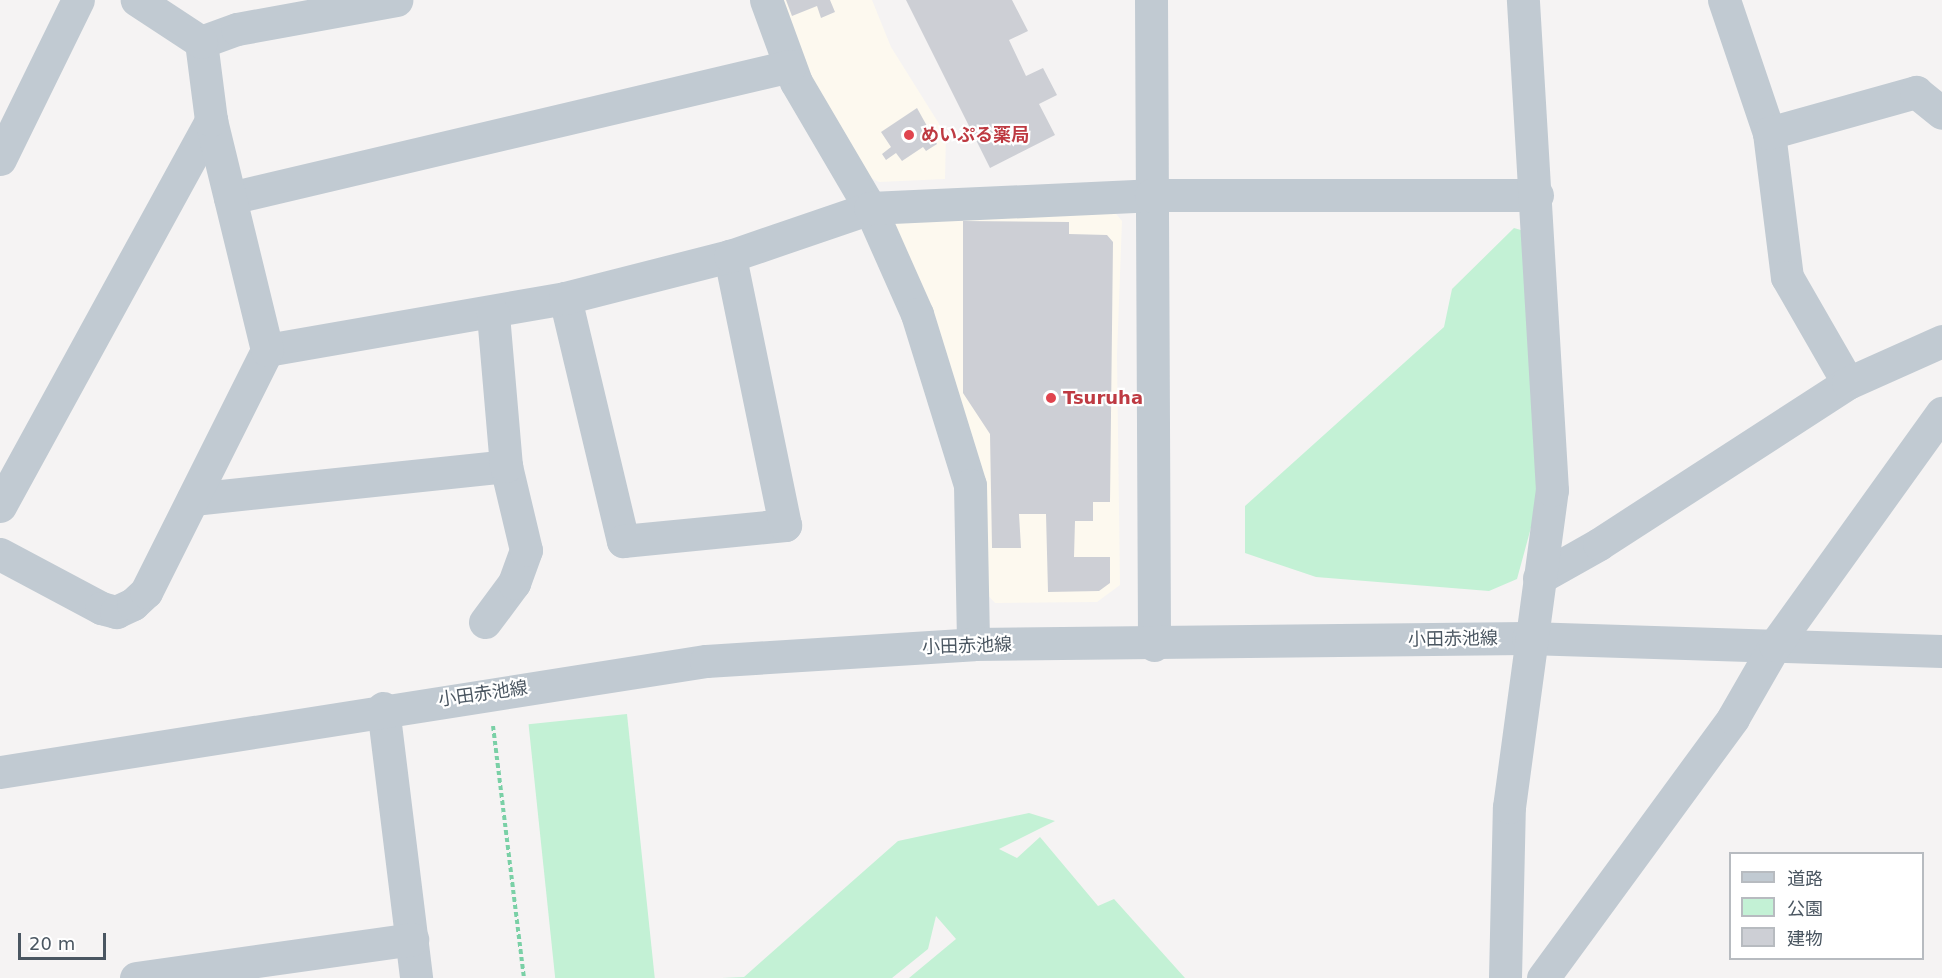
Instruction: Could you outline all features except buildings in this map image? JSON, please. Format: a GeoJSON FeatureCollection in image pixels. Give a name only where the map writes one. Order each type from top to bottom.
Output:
{"type":"FeatureCollection","features":[{"type":"Feature","properties":{"kind":"street"},"geometry":{"type":"LineString","coordinates":[[0,159],[78,0]]}},
{"type":"Feature","properties":{"kind":"street"},"geometry":{"type":"LineString","coordinates":[[0,554],[116,612],[146,592],[267,350],[211,120],[201,42],[137,0]]}},
{"type":"Feature","properties":{"kind":"street"},"geometry":{"type":"LineString","coordinates":[[766,0],[790,66],[870,208],[917,314],[970,485],[972,645]]}},
{"type":"Feature","properties":{"kind":"street"},"geometry":{"type":"LineString","coordinates":[[1151,0],[1155,645]]}},
{"type":"Feature","properties":{"kind":"street"},"geometry":{"type":"LineString","coordinates":[[1505,978],[1509,807],[1528,638],[1552,490],[1537,195],[1523,0]]}},
{"type":"Feature","properties":{"kind":"street"},"geometry":{"type":"LineString","coordinates":[[1724,0],[1769,133],[1787,277],[1848,383]]}},
{"type":"Feature","properties":{"kind":"street"},"geometry":{"type":"LineString","coordinates":[[201,42],[237,29],[377,2]]}},
{"type":"Feature","properties":{"kind":"street"},"geometry":{"type":"LineString","coordinates":[[230,198],[790,66]]}},
{"type":"Feature","properties":{"kind":"street"},"geometry":{"type":"LineString","coordinates":[[1769,133],[1916,92],[1942,113]]}},
{"type":"Feature","properties":{"kind":"street"},"geometry":{"type":"LineString","coordinates":[[0,506],[211,120]]}},
{"type":"Feature","properties":{"kind":"street"},"geometry":{"type":"LineString","coordinates":[[267,350],[493,314],[565,298],[730,256],[870,208],[1151,195],[1537,195]]}},
{"type":"Feature","properties":{"kind":"street"},"geometry":{"type":"LineString","coordinates":[[565,298],[623,541],[785,525],[730,256]]}},
{"type":"Feature","properties":{"kind":"street"},"geometry":{"type":"LineString","coordinates":[[485,622],[514,583],[525,550],[506,466],[493,314]]}},
{"type":"Feature","properties":{"kind":"street"},"geometry":{"type":"LineString","coordinates":[[1539,578],[1599,544],[1848,383],[1942,341]]}},
{"type":"Feature","properties":{"kind":"street"},"geometry":{"type":"LineString","coordinates":[[1543,978],[1733,718],[1775,645],[1942,413]]}},
{"type":"Feature","properties":{"kind":"street"},"geometry":{"type":"LineString","coordinates":[[193,499],[506,466]]}},
{"type":"Feature","properties":{"kind":"street","name":"小田赤池線"},"geometry":{"type":"LineString","coordinates":[[0,772],[383,708],[706,661],[972,645],[1155,645],[1528,638],[1942,651]]}},
{"type":"Feature","properties":{"kind":"street"},"geometry":{"type":"LineString","coordinates":[[383,708],[416,978]]}},
{"type":"Feature","properties":{"kind":"street"},"geometry":{"type":"LineString","coordinates":[[136,978],[412,939]]}},
{"type":"Feature","properties":{"kind":"path"},"geometry":{"type":"LineString","coordinates":[[493,722],[524,978]]}},
{"type":"Feature","properties":{"kind":"shaded area"},"geometry":{"type":"Polygon","coordinates":[[[775,0],[872,0],[891,47],[946,135],[945,179],[879,182],[863,174],[802,71],[775,0]]]}},
{"type":"Feature","properties":{"kind":"shaded area"},"geometry":{"type":"Polygon","coordinates":[[[1112,209],[1122,221],[1117,355],[1120,585],[1097,602],[995,603],[984,591],[893,230],[899,216],[1112,209]]]}},
{"type":"Feature","properties":{"kind":"green space"},"geometry":{"type":"Polygon","coordinates":[[[1514,228],[1535,234],[1541,491],[1517,579],[1489,591],[1316,577],[1245,553],[1245,506],[1444,327],[1452,289],[1514,228]]]}},
{"type":"Feature","properties":{"kind":"green space"},"geometry":{"type":"Polygon","coordinates":[[[627,714],[655,978],[555,978],[529,724],[627,714]]]}},
{"type":"Feature","properties":{"kind":"green space"},"geometry":{"type":"Polygon","coordinates":[[[1029,813],[1055,821],[999,849],[1017,858],[1040,837],[1098,906],[1114,899],[1185,978],[909,978],[956,939],[936,916],[928,949],[892,978],[722,978],[744,977],[898,841],[1029,813]]]}},
{"type":"Feature","properties":{"kind":"place","name":"めいぷる薬局"},"geometry":{"type":"Point","coordinates":[909,135]}},
{"type":"Feature","properties":{"kind":"place","name":"Tsuruha"},"geometry":{"type":"Point","coordinates":[1051,398]}}]}
